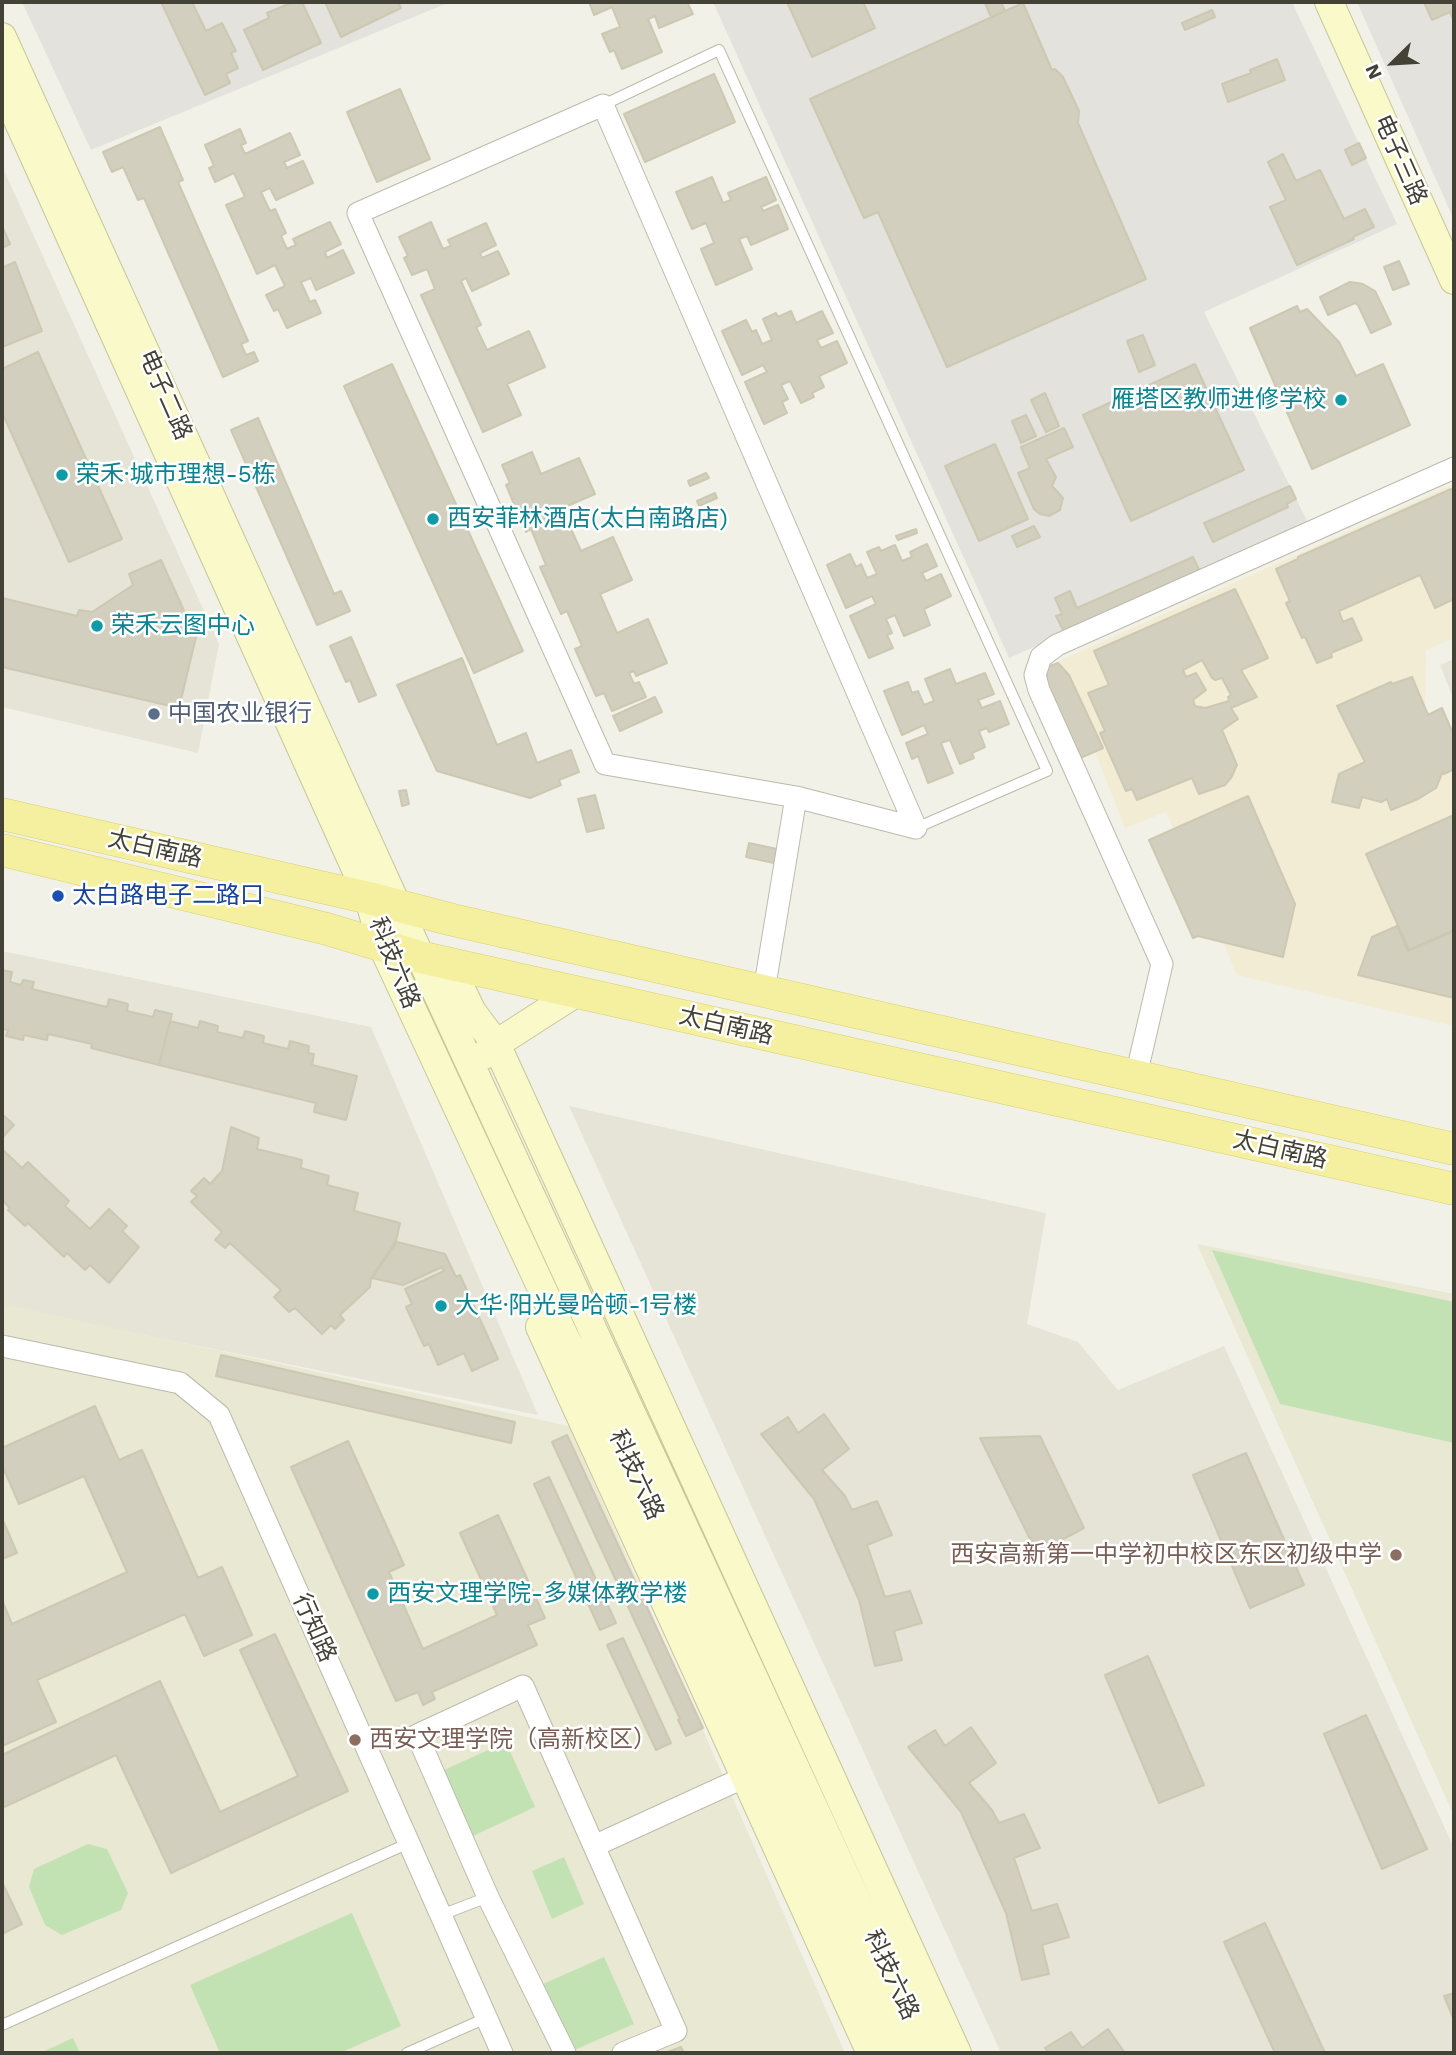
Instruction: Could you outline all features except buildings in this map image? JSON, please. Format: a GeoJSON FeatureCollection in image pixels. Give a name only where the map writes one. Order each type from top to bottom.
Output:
{"type":"FeatureCollection","features":[{"type":"Feature","properties":{"kind":"main road","name":"电子三路"},"geometry":{"type":"LineString","coordinates":[[1329,2],[1454,280]]}},
{"type":"Feature","properties":{"kind":"main road","name":"电子二路"},"geometry":{"type":"LineString","coordinates":[[2,37],[383,902]]}},
{"type":"Feature","properties":{"kind":"main road","name":"电子二路"},"geometry":{"type":"LineString","coordinates":[[2,85],[383,902]]}},
{"type":"Feature","properties":{"kind":"main road","name":"太白南路"},"geometry":{"type":"LineString","coordinates":[[2,814],[1454,1149]]}},
{"type":"Feature","properties":{"kind":"main road","name":"太白南路"},"geometry":{"type":"LineString","coordinates":[[2,850],[435,960],[1454,1189]]}},
{"type":"Feature","properties":{"kind":"main road","name":"科技六路"},"geometry":{"type":"LineString","coordinates":[[383,902],[372,942],[768,1766],[900,2053]]}},
{"type":"Feature","properties":{"kind":"main road","name":"科技六路"},"geometry":{"type":"LineString","coordinates":[[383,902],[435,960],[471,1066],[768,1766],[927,2053]]}},
{"type":"Feature","properties":{"kind":"main road"},"geometry":{"type":"LineString","coordinates":[[435,960],[496,1044],[957,2053]]}},
{"type":"Feature","properties":{"kind":"main road"},"geometry":{"type":"LineString","coordinates":[[471,1066],[496,1044],[576,992]]}},
{"type":"Feature","properties":{"kind":"main road"},"geometry":{"type":"LineString","coordinates":[[768,1766],[871,2053]]}},
{"type":"Feature","properties":{"kind":"street"},"geometry":{"type":"LineString","coordinates":[[603,105],[916,828],[796,797],[605,764],[358,213],[603,105]]}},
{"type":"Feature","properties":{"kind":"street"},"geometry":{"type":"LineString","coordinates":[[1136,1076],[1162,964],[1039,690],[1035,675],[1041,657],[1057,645],[1454,468]]}},
{"type":"Feature","properties":{"kind":"street"},"geometry":{"type":"LineString","coordinates":[[764,991],[796,797]]}},
{"type":"Feature","properties":{"kind":"street","name":"行知路"},"geometry":{"type":"LineString","coordinates":[[2,1346],[180,1383],[219,1415],[502,2053]]}},
{"type":"Feature","properties":{"kind":"street"},"geometry":{"type":"LineString","coordinates":[[565,2053],[488,1897],[417,1735],[523,1686],[676,2031],[623,2053]]}},
{"type":"Feature","properties":{"kind":"street"},"geometry":{"type":"LineString","coordinates":[[594,1846],[768,1766]]}},
{"type":"Feature","properties":{"kind":"lane"},"geometry":{"type":"LineString","coordinates":[[603,105],[719,50],[1047,771],[916,828]]}},
{"type":"Feature","properties":{"kind":"lane"},"geometry":{"type":"LineString","coordinates":[[2,2025],[409,1843]]}},
{"type":"Feature","properties":{"kind":"lane"},"geometry":{"type":"LineString","coordinates":[[441,1915],[488,1897]]}},
{"type":"Feature","properties":{"kind":"lane"},"geometry":{"type":"LineString","coordinates":[[407,2053],[486,2018]]}},
{"type":"Feature","properties":{"kind":"shaded area"},"geometry":{"type":"Polygon","coordinates":[[[22,2],[450,2],[91,150],[22,2]]]}},
{"type":"Feature","properties":{"kind":"shaded area"},"geometry":{"type":"Polygon","coordinates":[[[713,2],[1292,2],[1397,224],[1204,312],[1309,525],[1009,658],[713,2]]]}},
{"type":"Feature","properties":{"kind":"shaded area"},"geometry":{"type":"Polygon","coordinates":[[[1357,2],[1454,2],[1454,220],[1357,2]]]}},
{"type":"Feature","properties":{"kind":"shaded area"},"geometry":{"type":"Polygon","coordinates":[[[2,166],[219,644],[198,753],[2,707],[2,166]]]}},
{"type":"Feature","properties":{"kind":"shaded area"},"geometry":{"type":"Polygon","coordinates":[[[1454,484],[1454,638],[1426,650],[1425,705],[1454,772],[1454,1026],[1237,975],[1166,812],[1125,828],[1059,661],[1454,484]]]}},
{"type":"Feature","properties":{"kind":"shaded area"},"geometry":{"type":"Polygon","coordinates":[[[1454,659],[1454,700],[1440,665],[1454,659]]]}},
{"type":"Feature","properties":{"kind":"shaded area"},"geometry":{"type":"Polygon","coordinates":[[[2,951],[371,1027],[538,1415],[2,1306],[2,951]]]}},
{"type":"Feature","properties":{"kind":"shaded area"},"geometry":{"type":"Polygon","coordinates":[[[569,1106],[1046,1213],[1027,1324],[1078,1342],[1118,1390],[1224,1346],[1454,1848],[1454,2053],[1001,2053],[569,1106]]]}},
{"type":"Feature","properties":{"kind":"shaded area","name":"西安高新第一中学初中校区东区初级中学"},"geometry":{"type":"Polygon","coordinates":[[[1197,1244],[1454,1294],[1454,1816],[1197,1244]]]}},
{"type":"Feature","properties":{"kind":"shaded area","name":"西安文理学院（高新校区）"},"geometry":{"type":"Polygon","coordinates":[[[2,1304],[569,1426],[845,2053],[2,2053],[2,1304]]]}},
{"type":"Feature","properties":{"kind":"green space"},"geometry":{"type":"Polygon","coordinates":[[[1212,1250],[1454,1302],[1454,1443],[1280,1404],[1212,1250]]]}},
{"type":"Feature","properties":{"kind":"green space"},"geometry":{"type":"Polygon","coordinates":[[[506,1742],[535,1807],[473,1836],[444,1770],[506,1742]]]}},
{"type":"Feature","properties":{"kind":"green space"},"geometry":{"type":"Polygon","coordinates":[[[88,1844],[107,1849],[128,1893],[121,1910],[62,1935],[45,1925],[29,1887],[34,1869],[88,1844]]]}},
{"type":"Feature","properties":{"kind":"green space"},"geometry":{"type":"Polygon","coordinates":[[[564,1857],[584,1904],[552,1919],[532,1871],[564,1857]]]}},
{"type":"Feature","properties":{"kind":"green space"},"geometry":{"type":"Polygon","coordinates":[[[352,1913],[401,2026],[340,2053],[220,2053],[190,1985],[352,1913]]]}},
{"type":"Feature","properties":{"kind":"green space"},"geometry":{"type":"Polygon","coordinates":[[[604,1957],[634,2024],[572,2051],[543,1984],[604,1957]]]}},
{"type":"Feature","properties":{"kind":"green space"},"geometry":{"type":"Polygon","coordinates":[[[73,2038],[80,2053],[40,2053],[73,2038]]]}},
{"type":"Feature","properties":{"kind":"place","name":"雁塔区教师进修学校"},"geometry":{"type":"Point","coordinates":[1341,400]}},
{"type":"Feature","properties":{"kind":"place","name":"荣禾·城市理想-5栋"},"geometry":{"type":"Point","coordinates":[62,475]}},
{"type":"Feature","properties":{"kind":"place","name":"西安菲林酒店(太白南路店)"},"geometry":{"type":"Point","coordinates":[433,519]}},
{"type":"Feature","properties":{"kind":"place","name":"荣禾云图中心"},"geometry":{"type":"Point","coordinates":[97,626]}},
{"type":"Feature","properties":{"kind":"place","name":"中国农业银行"},"geometry":{"type":"Point","coordinates":[154,714]}},
{"type":"Feature","properties":{"kind":"place","name":"太白路电子二路口"},"geometry":{"type":"Point","coordinates":[58,896]}},
{"type":"Feature","properties":{"kind":"place","name":"大华·阳光曼哈顿-1号楼"},"geometry":{"type":"Point","coordinates":[441,1306]}},
{"type":"Feature","properties":{"kind":"place","name":"西安高新第一中学初中校区东区初级中学"},"geometry":{"type":"Point","coordinates":[1396,1555]}},
{"type":"Feature","properties":{"kind":"place","name":"西安文理学院-多媒体教学楼"},"geometry":{"type":"Point","coordinates":[373,1594]}},
{"type":"Feature","properties":{"kind":"place","name":"西安文理学院（高新校区）"},"geometry":{"type":"Point","coordinates":[355,1740]}}]}
